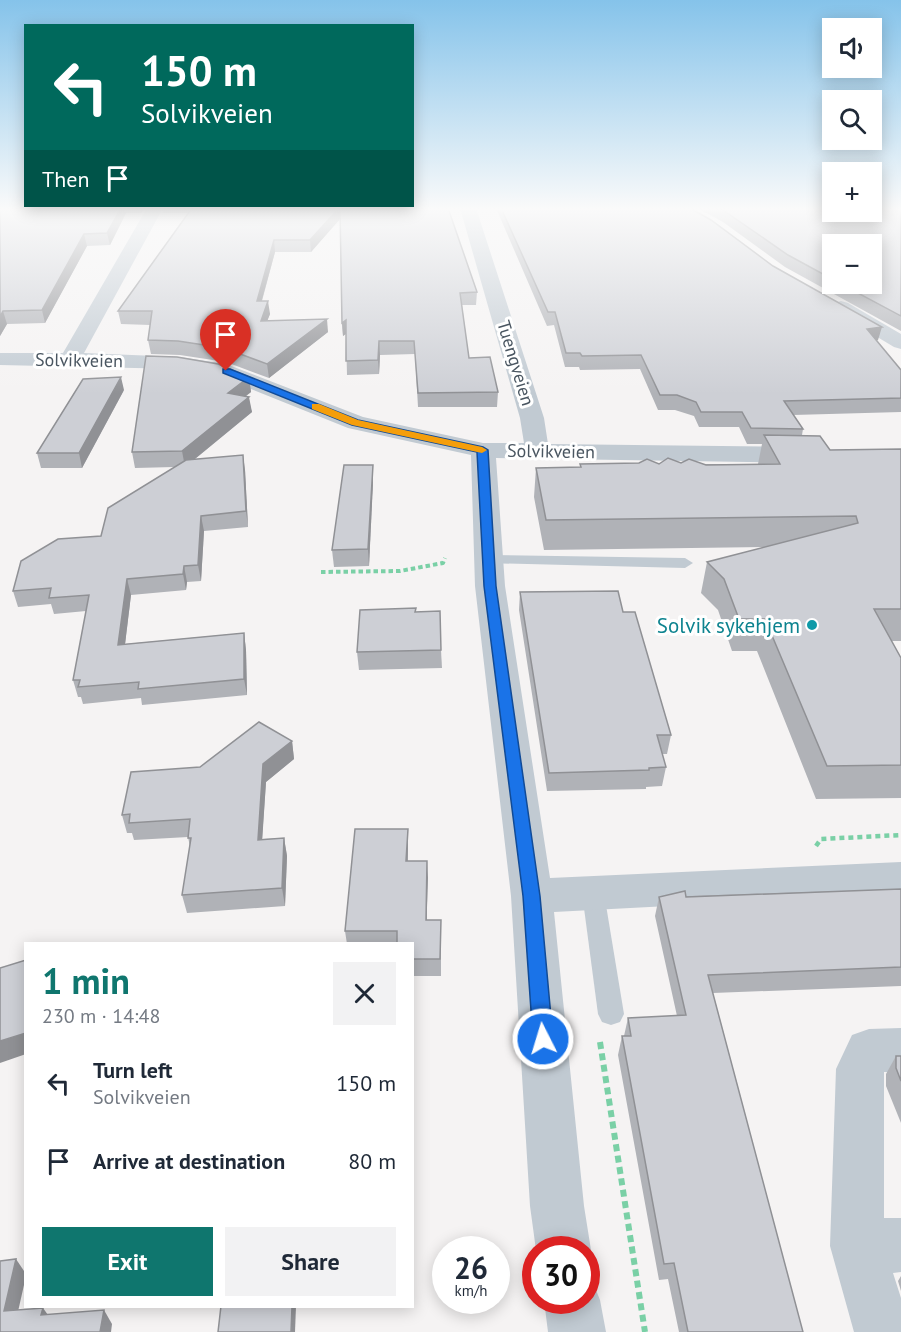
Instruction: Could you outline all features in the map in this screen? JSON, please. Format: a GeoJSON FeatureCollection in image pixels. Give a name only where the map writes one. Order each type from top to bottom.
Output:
{"type":"FeatureCollection","features":[{"type":"Feature","properties":{"kind":"street"},"geometry":{"type":"LineString","coordinates":[[69,359],[120,270]]}},
{"type":"Feature","properties":{"kind":"street","name":"Tuengveien"},"geometry":{"type":"LineString","coordinates":[[486,270],[532,418],[537,451]]}},
{"type":"Feature","properties":{"kind":"street"},"geometry":{"type":"LineString","coordinates":[[821,296],[901,343]]}},
{"type":"Feature","properties":{"kind":"street","name":"Solvikveien"},"geometry":{"type":"LineString","coordinates":[[0,359],[180,363],[226,371],[356,423],[483,450],[831,455]]}},
{"type":"Feature","properties":{"kind":"street"},"geometry":{"type":"LineString","coordinates":[[483,450],[493,611],[531,896],[557,1206],[562,1236]]}},
{"type":"Feature","properties":{"kind":"street"},"geometry":{"type":"LineString","coordinates":[[531,896],[901,878]]}},
{"type":"Feature","properties":{"kind":"street"},"geometry":{"type":"LineString","coordinates":[[883,1332],[879,1246],[860,1069],[869,1051],[901,1050]]}},
{"type":"Feature","properties":{"kind":"street"},"geometry":{"type":"LineString","coordinates":[[574,1314],[577,1332]]}},
{"type":"Feature","properties":{"kind":"lane"},"geometry":{"type":"LineString","coordinates":[[490,560],[685,563]]}},
{"type":"Feature","properties":{"kind":"lane"},"geometry":{"type":"LineString","coordinates":[[593,893],[611,1014]]}},
{"type":"Feature","properties":{"kind":"path"},"geometry":{"type":"LineString","coordinates":[[321,572],[400,571],[443,563],[445,558]]}},
{"type":"Feature","properties":{"kind":"path"},"geometry":{"type":"LineString","coordinates":[[611,1014],[600,1042],[645,1332]]}},
{"type":"Feature","properties":{"kind":"building"},"geometry":{"type":"Polygon","coordinates":[[[0,270],[64,270],[42,310],[3,311],[0,317],[0,270]]]}},
{"type":"Feature","properties":{"kind":"building"},"geometry":{"type":"Polygon","coordinates":[[[147,270],[266,270],[257,301],[268,301],[261,321],[327,319],[267,364],[224,348],[178,341],[148,340],[152,311],[118,311],[147,270]]]}},
{"type":"Feature","properties":{"kind":"building"},"geometry":{"type":"Polygon","coordinates":[[[341,270],[469,270],[477,292],[460,293],[469,358],[490,357],[498,392],[418,393],[414,341],[379,341],[378,360],[346,361],[346,320],[342,323],[341,270]]]}},
{"type":"Feature","properties":{"kind":"building"},"geometry":{"type":"Polygon","coordinates":[[[529,270],[780,270],[882,327],[867,329],[901,370],[901,398],[784,401],[803,429],[751,428],[742,412],[701,412],[696,402],[677,395],[660,395],[641,355],[582,356],[580,353],[566,353],[555,312],[548,312],[529,270]]]}},
{"type":"Feature","properties":{"kind":"building"},"geometry":{"type":"Polygon","coordinates":[[[882,270],[901,270],[901,316],[860,294],[882,294],[882,270]]]}},
{"type":"Feature","properties":{"kind":"building"},"geometry":{"type":"Polygon","coordinates":[[[146,356],[177,357],[218,364],[249,377],[228,393],[249,397],[182,451],[132,452],[146,356]]]}},
{"type":"Feature","properties":{"kind":"building"},"geometry":{"type":"Polygon","coordinates":[[[121,377],[79,453],[37,453],[83,379],[121,377]]]}},
{"type":"Feature","properties":{"kind":"building","name":"Solvik sykehjem"},"geometry":{"type":"Polygon","coordinates":[[[764,435],[820,436],[830,450],[901,449],[901,609],[874,609],[901,658],[901,765],[827,766],[765,619],[739,619],[724,579],[707,562],[858,523],[856,516],[546,520],[536,468],[581,467],[580,464],[639,463],[647,459],[659,464],[668,458],[681,463],[689,459],[706,465],[780,464],[764,435]]]}},
{"type":"Feature","properties":{"kind":"building"},"geometry":{"type":"Polygon","coordinates":[[[243,455],[246,511],[201,516],[198,565],[184,566],[183,574],[127,579],[118,645],[244,633],[244,679],[138,689],[139,682],[78,687],[80,680],[73,680],[89,595],[49,598],[51,588],[13,591],[21,561],[58,539],[101,536],[108,508],[186,460],[243,455]]]}},
{"type":"Feature","properties":{"kind":"building"},"geometry":{"type":"Polygon","coordinates":[[[344,465],[373,465],[368,549],[332,550],[344,465]]]}},
{"type":"Feature","properties":{"kind":"building"},"geometry":{"type":"Polygon","coordinates":[[[618,591],[623,612],[635,612],[671,735],[657,735],[666,767],[649,768],[649,770],[549,773],[520,592],[618,591]]]}},
{"type":"Feature","properties":{"kind":"building"},"geometry":{"type":"Polygon","coordinates":[[[416,608],[415,612],[440,611],[441,650],[357,652],[360,610],[416,608]]]}},
{"type":"Feature","properties":{"kind":"building"},"geometry":{"type":"Polygon","coordinates":[[[259,722],[292,741],[263,764],[258,840],[284,838],[282,888],[182,895],[191,838],[188,838],[190,819],[129,823],[130,814],[122,815],[131,772],[200,767],[259,722]]]}},
{"type":"Feature","properties":{"kind":"building"},"geometry":{"type":"Polygon","coordinates":[[[355,829],[408,829],[406,861],[427,861],[426,920],[441,920],[440,959],[414,959],[414,942],[397,942],[397,931],[345,931],[355,829]]]}},
{"type":"Feature","properties":{"kind":"building"},"geometry":{"type":"Polygon","coordinates":[[[901,889],[901,967],[708,975],[803,1332],[688,1332],[674,1263],[664,1264],[622,1036],[631,1036],[628,1018],[686,1015],[659,897],[685,891],[686,897],[901,889]]]}},
{"type":"Feature","properties":{"kind":"building"},"geometry":{"type":"Polygon","coordinates":[[[24,961],[24,1034],[0,1041],[0,968],[24,961]]]}},
{"type":"Feature","properties":{"kind":"building"},"geometry":{"type":"Polygon","coordinates":[[[896,1056],[901,1056],[901,1081],[896,1068],[896,1056]]]}},
{"type":"Feature","properties":{"kind":"building"},"geometry":{"type":"Polygon","coordinates":[[[16,1259],[4,1311],[43,1308],[41,1315],[104,1310],[100,1332],[0,1332],[0,1261],[16,1259]]]}},
{"type":"Feature","properties":{"kind":"building"},"geometry":{"type":"Polygon","coordinates":[[[221,1308],[292,1308],[291,1332],[218,1332],[221,1308]]]}},
{"type":"Feature","properties":{"kind":"slow traffic"},"geometry":{"type":"LineString","coordinates":[[315,406],[356,423],[482,450]]}},
{"type":"Feature","properties":{"kind":"place","name":"Solvik sykehjem"},"geometry":{"type":"Point","coordinates":[812,625]}},
{"type":"Feature","properties":{"kind":"route"},"geometry":{"type":"LineString","coordinates":[[226,371],[356,423],[483,450],[490,586],[531,896],[543,1039]]}}]}
